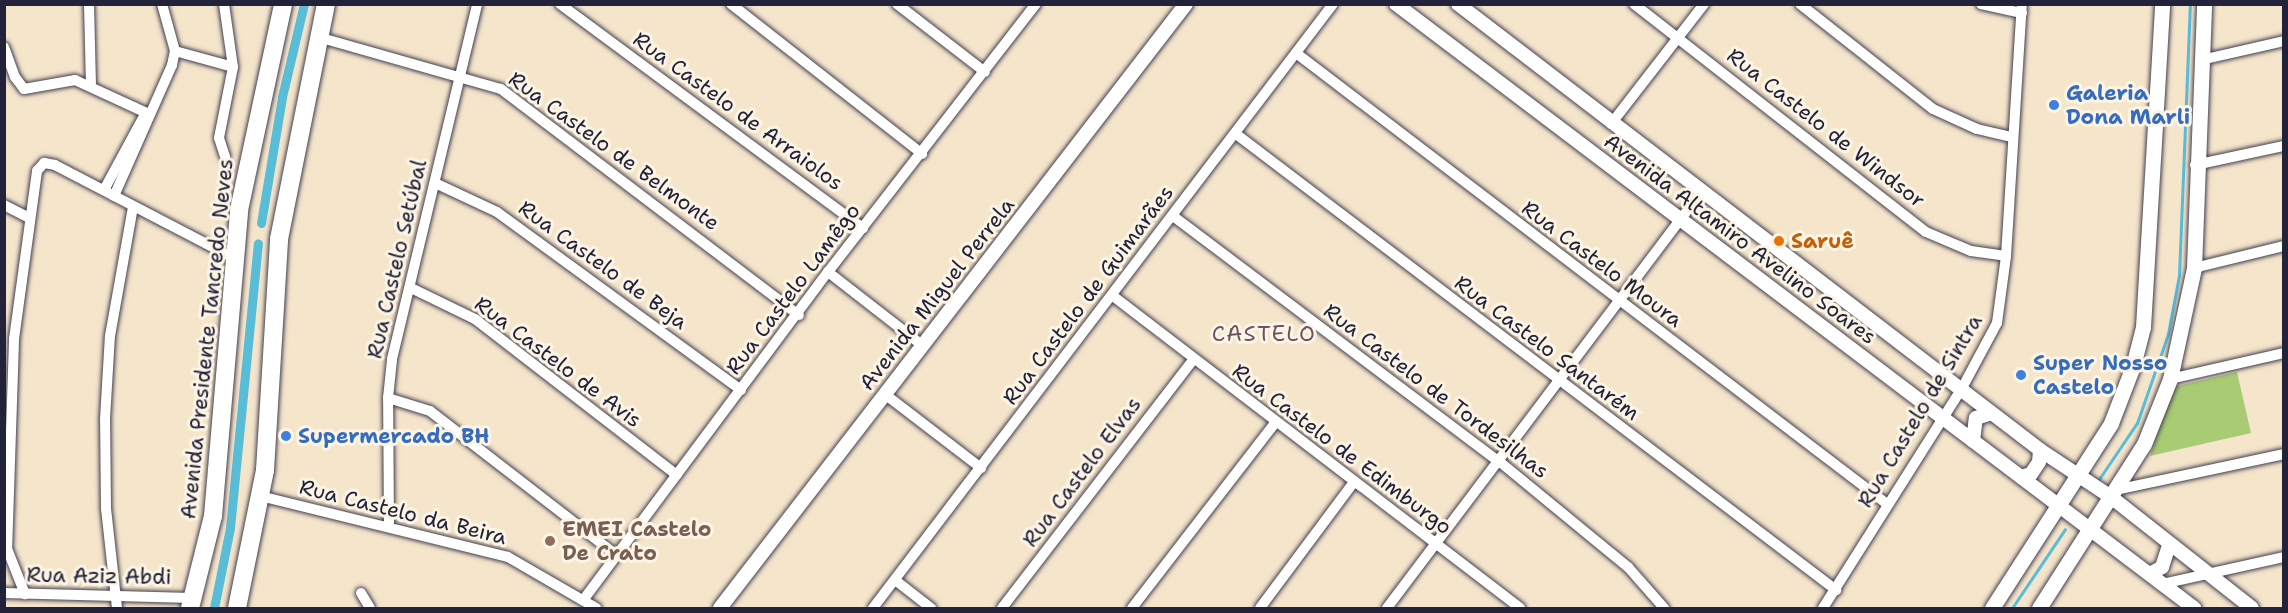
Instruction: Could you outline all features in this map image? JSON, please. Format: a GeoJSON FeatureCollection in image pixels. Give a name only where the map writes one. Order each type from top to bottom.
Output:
{"type":"FeatureCollection","features":[{"type":"Feature","properties":{"kind":"main road","name":"Avenida Presidente Tancredo Neves"},"geometry":{"type":"LineString","coordinates":[[191,603],[213,516],[234,258],[258,110],[283,4]]}},
{"type":"Feature","properties":{"kind":"main road"},"geometry":{"type":"LineString","coordinates":[[237,609],[265,470],[279,239],[326,4]]}},
{"type":"Feature","properties":{"kind":"main road"},"geometry":{"type":"LineString","coordinates":[[1992,609],[2079,478],[2110,423],[2143,327],[2162,4]]}},
{"type":"Feature","properties":{"kind":"main road"},"geometry":{"type":"LineString","coordinates":[[2039,609],[2093,529],[2144,444],[2170,379],[2194,268],[2195,165],[2204,4]]}},
{"type":"Feature","properties":{"kind":"street"},"geometry":{"type":"LineString","coordinates":[[89,4],[91,86]]}},
{"type":"Feature","properties":{"kind":"street"},"geometry":{"type":"LineString","coordinates":[[114,196],[175,51],[162,4]]}},
{"type":"Feature","properties":{"kind":"street"},"geometry":{"type":"LineString","coordinates":[[224,4],[233,67],[219,138],[225,157]]}},
{"type":"Feature","properties":{"kind":"street","name":"Rua Castelo Setúbal"},"geometry":{"type":"LineString","coordinates":[[389,527],[388,398],[392,359],[411,288],[477,4]]}},
{"type":"Feature","properties":{"kind":"street","name":"Rua Castelo de Arraiolos"},"geometry":{"type":"LineString","coordinates":[[560,4],[863,228]]}},
{"type":"Feature","properties":{"kind":"street"},"geometry":{"type":"LineString","coordinates":[[731,4],[922,154]]}},
{"type":"Feature","properties":{"kind":"street"},"geometry":{"type":"LineString","coordinates":[[897,4],[985,72]]}},
{"type":"Feature","properties":{"kind":"street","name":"Rua Castelo Lamêgo"},"geometry":{"type":"LineString","coordinates":[[584,599],[615,554],[799,315],[828,272],[922,154],[1036,4]]}},
{"type":"Feature","properties":{"kind":"street","name":"Avenida Miguel Perrela"},"geometry":{"type":"LineString","coordinates":[[720,609],[1186,4]]}},
{"type":"Feature","properties":{"kind":"street","name":"Rua Castelo de Guimarães"},"geometry":{"type":"LineString","coordinates":[[873,609],[1333,4]]}},
{"type":"Feature","properties":{"kind":"street","name":"Avenida Altamiro Avelino Soares"},"geometry":{"type":"LineString","coordinates":[[1396,4],[1942,418],[2093,529],[2194,609]]}},
{"type":"Feature","properties":{"kind":"street","name":"Avenida Altamiro Avelino Soares"},"geometry":{"type":"LineString","coordinates":[[1458,4],[1611,124],[2040,450],[2079,478],[2113,494],[2205,574],[2252,609]]}},
{"type":"Feature","properties":{"kind":"street","name":"Rua Castelo de Windsor"},"geometry":{"type":"LineString","coordinates":[[1634,4],[1926,232],[1971,250],[2006,256]]}},
{"type":"Feature","properties":{"kind":"street"},"geometry":{"type":"LineString","coordinates":[[1611,124],[1680,38],[1704,4]]}},
{"type":"Feature","properties":{"kind":"street"},"geometry":{"type":"LineString","coordinates":[[1800,4],[1933,109],[1953,120],[2013,137]]}},
{"type":"Feature","properties":{"kind":"street"},"geometry":{"type":"LineString","coordinates":[[1981,4],[2022,9]]}},
{"type":"Feature","properties":{"kind":"street","name":"Rua Castelo de Sintra"},"geometry":{"type":"LineString","coordinates":[[1823,609],[1887,504],[1961,390],[1997,323],[2006,256],[2022,9]]}},
{"type":"Feature","properties":{"kind":"street","name":"Rua Castelo de Belmonte"},"geometry":{"type":"LineString","coordinates":[[318,37],[460,75],[501,89],[527,105],[799,315]]}},
{"type":"Feature","properties":{"kind":"street"},"geometry":{"type":"LineString","coordinates":[[2200,60],[2283,41]]}},
{"type":"Feature","properties":{"kind":"street"},"geometry":{"type":"LineString","coordinates":[[4,47],[15,77],[24,89],[75,80],[149,112]]}},
{"type":"Feature","properties":{"kind":"street"},"geometry":{"type":"LineString","coordinates":[[175,51],[233,67]]}},
{"type":"Feature","properties":{"kind":"street","name":"Rua Castelo Moura"},"geometry":{"type":"LineString","coordinates":[[1296,53],[1619,303],[1887,504]]}},
{"type":"Feature","properties":{"kind":"street"},"geometry":{"type":"LineString","coordinates":[[104,190],[149,112]]}},
{"type":"Feature","properties":{"kind":"street","name":"Rua Castelo Santarém"},"geometry":{"type":"LineString","coordinates":[[1236,134],[1559,383],[1836,590]]}},
{"type":"Feature","properties":{"kind":"street"},"geometry":{"type":"LineString","coordinates":[[2195,165],[2283,146]]}},
{"type":"Feature","properties":{"kind":"street"},"geometry":{"type":"LineString","coordinates":[[25,594],[6,547],[7,417],[29,218],[37,171],[44,163],[104,190],[234,258]]}},
{"type":"Feature","properties":{"kind":"street","name":"Rua Castelo de Beja"},"geometry":{"type":"LineString","coordinates":[[435,183],[497,212],[741,390]]}},
{"type":"Feature","properties":{"kind":"street"},"geometry":{"type":"LineString","coordinates":[[1387,609],[1500,462],[1701,192]]}},
{"type":"Feature","properties":{"kind":"street"},"geometry":{"type":"LineString","coordinates":[[4,205],[29,218]]}},
{"type":"Feature","properties":{"kind":"street"},"geometry":{"type":"LineString","coordinates":[[117,609],[106,509],[105,419],[112,324],[133,207]]}},
{"type":"Feature","properties":{"kind":"street","name":"Rua Castelo de Tordesilhas"},"geometry":{"type":"LineString","coordinates":[[1173,216],[1500,462],[1628,567],[1664,609]]}},
{"type":"Feature","properties":{"kind":"street"},"geometry":{"type":"LineString","coordinates":[[2194,268],[2283,246]]}},
{"type":"Feature","properties":{"kind":"street"},"geometry":{"type":"LineString","coordinates":[[828,272],[922,346]]}},
{"type":"Feature","properties":{"kind":"street","name":"Rua Castelo de Avis"},"geometry":{"type":"LineString","coordinates":[[411,288],[475,320],[677,475]]}},
{"type":"Feature","properties":{"kind":"street","name":"Rua Castelo de Edimburgo"},"geometry":{"type":"LineString","coordinates":[[1113,296],[1193,360],[1520,609]]}},
{"type":"Feature","properties":{"kind":"street"},"geometry":{"type":"LineString","coordinates":[[2170,379],[2283,353]]}},
{"type":"Feature","properties":{"kind":"street","name":"Rua Castelo Elvas"},"geometry":{"type":"LineString","coordinates":[[1002,609],[1193,360]]}},
{"type":"Feature","properties":{"kind":"street"},"geometry":{"type":"LineString","coordinates":[[886,395],[981,468]]}},
{"type":"Feature","properties":{"kind":"street"},"geometry":{"type":"LineString","coordinates":[[388,398],[430,411],[615,554]]}},
{"type":"Feature","properties":{"kind":"street"},"geometry":{"type":"LineString","coordinates":[[1973,441],[1976,418],[1991,413]]}},
{"type":"Feature","properties":{"kind":"street"},"geometry":{"type":"LineString","coordinates":[[1132,609],[1275,423]]}},
{"type":"Feature","properties":{"kind":"street"},"geometry":{"type":"LineString","coordinates":[[2021,477],[2031,474],[2039,462],[2040,450]]}},
{"type":"Feature","properties":{"kind":"street"},"geometry":{"type":"LineString","coordinates":[[2113,494],[2283,454]]}},
{"type":"Feature","properties":{"kind":"street"},"geometry":{"type":"LineString","coordinates":[[1260,609],[1353,482]]}},
{"type":"Feature","properties":{"kind":"street","name":"Rua Castelo da Beira"},"geometry":{"type":"LineString","coordinates":[[260,496],[508,557],[584,599],[596,609]]}},
{"type":"Feature","properties":{"kind":"street"},"geometry":{"type":"LineString","coordinates":[[2150,574],[2162,567],[2169,544]]}},
{"type":"Feature","properties":{"kind":"street"},"geometry":{"type":"LineString","coordinates":[[2162,584],[2283,557]]}},
{"type":"Feature","properties":{"kind":"street"},"geometry":{"type":"LineString","coordinates":[[895,580],[931,609]]}},
{"type":"Feature","properties":{"kind":"street","name":"Rua Aziz Abdi"},"geometry":{"type":"LineString","coordinates":[[4,592],[115,595],[191,603]]}},
{"type":"Feature","properties":{"kind":"street"},"geometry":{"type":"LineString","coordinates":[[361,593],[369,609]]}},
{"type":"Feature","properties":{"kind":"green space"},"geometry":{"type":"Polygon","coordinates":[[[2237,372],[2251,433],[2150,456],[2173,387],[2237,372]]]}},
{"type":"Feature","properties":{"kind":"waterway"},"geometry":{"type":"LineString","coordinates":[[261,223],[282,97],[304,4]]}},
{"type":"Feature","properties":{"kind":"waterway"},"geometry":{"type":"LineString","coordinates":[[2097,482],[2137,423],[2168,334],[2179,275],[2190,4]]}},
{"type":"Feature","properties":{"kind":"waterway"},"geometry":{"type":"LineString","coordinates":[[214,608],[230,528],[258,243]]}},
{"type":"Feature","properties":{"kind":"waterway"},"geometry":{"type":"LineString","coordinates":[[2012,608],[2065,529]]}},
{"type":"Feature","properties":{"kind":"place","name":"Galeria Dona Marli"},"geometry":{"type":"Point","coordinates":[2054,105]}},
{"type":"Feature","properties":{"kind":"place","name":"Saruê"},"geometry":{"type":"Point","coordinates":[1779,241]}},
{"type":"Feature","properties":{"kind":"place","name":"Super Nosso Castelo"},"geometry":{"type":"Point","coordinates":[2021,375]}},
{"type":"Feature","properties":{"kind":"place","name":"Supermercado BH"},"geometry":{"type":"Point","coordinates":[286,436]}},
{"type":"Feature","properties":{"kind":"place","name":"EMEI Castelo De Crato"},"geometry":{"type":"Point","coordinates":[550,541]}},
{"type":"Feature","properties":{"kind":"district","name":"CASTELO"},"geometry":{"type":"Point","coordinates":[1264,334]}}]}
